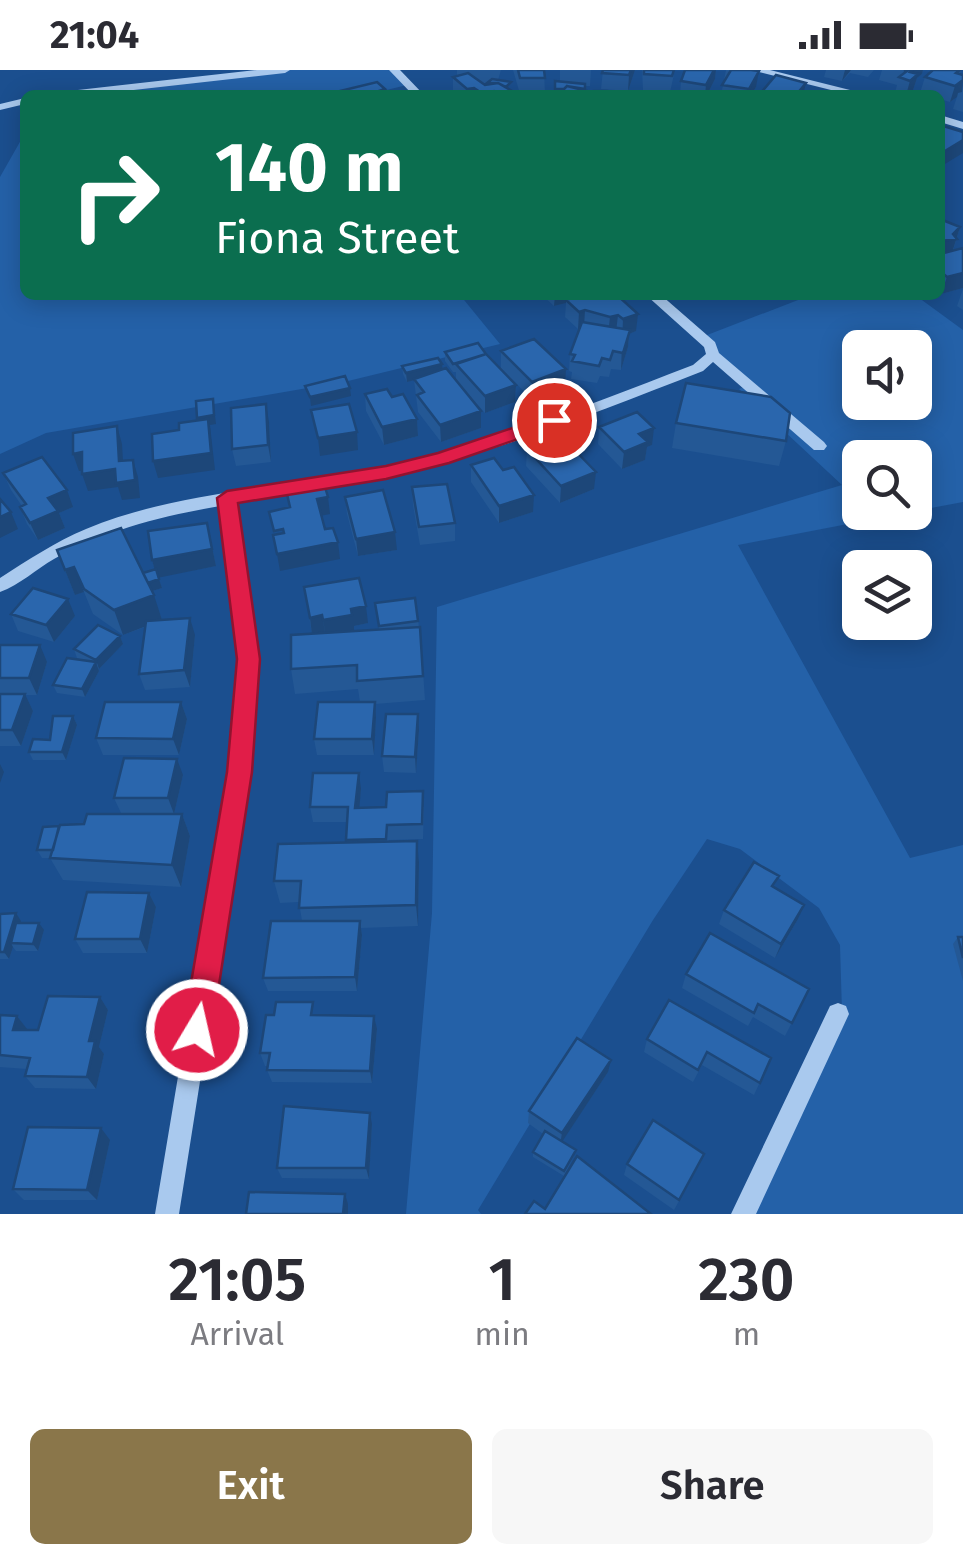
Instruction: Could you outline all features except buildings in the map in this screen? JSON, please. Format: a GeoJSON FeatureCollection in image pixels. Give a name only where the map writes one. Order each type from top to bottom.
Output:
{"type":"FeatureCollection","features":[{"type":"Feature","properties":{"kind":"street"},"geometry":{"type":"LineString","coordinates":[[105,90],[285,70]]}},
{"type":"Feature","properties":{"kind":"street"},"geometry":{"type":"LineString","coordinates":[[394,70],[414,90]]}},
{"type":"Feature","properties":{"kind":"street"},"geometry":{"type":"LineString","coordinates":[[756,70],[843,90]]}},
{"type":"Feature","properties":{"kind":"street"},"geometry":{"type":"LineString","coordinates":[[659,300],[710,345],[713,355],[820,446]]}},
{"type":"Feature","properties":{"kind":"street"},"geometry":{"type":"LineString","coordinates":[[0,586],[69,541],[112,523],[143,513],[348,480],[442,459],[681,375],[704,365],[713,355]]}},
{"type":"Feature","properties":{"kind":"street"},"geometry":{"type":"LineString","coordinates":[[167,1214],[246,710],[248,659],[227,498]]}},
{"type":"Feature","properties":{"kind":"street"},"geometry":{"type":"LineString","coordinates":[[743,1214],[838,1014]]}},
{"type":"Feature","properties":{"kind":"shaded area"},"geometry":{"type":"Polygon","coordinates":[[[286,70],[394,70],[407,85],[386,90],[106,90],[286,70]]]}},
{"type":"Feature","properties":{"kind":"shaded area"},"geometry":{"type":"Polygon","coordinates":[[[20,142],[20,300],[464,300],[500,344],[348,381],[46,433],[0,454],[0,177],[20,142]]]}},
{"type":"Feature","properties":{"kind":"shaded area"},"geometry":{"type":"Polygon","coordinates":[[[798,300],[922,300],[963,330],[963,502],[932,508],[932,440],[842,440],[842,485],[739,389],[746,386],[702,337],[798,300]]]}},
{"type":"Feature","properties":{"kind":"shaded area"},"geometry":{"type":"Polygon","coordinates":[[[842,485],[842,525],[738,545],[910,858],[963,845],[963,1214],[745,1214],[842,1012],[840,945],[819,908],[740,849],[707,839],[653,920],[478,1210],[481,1214],[406,1214],[432,913],[437,607],[842,485]]]}},
{"type":"Feature","properties":{"kind":"route"},"geometry":{"type":"LineString","coordinates":[[197,1030],[246,710],[248,659],[227,498],[386,473],[442,459],[554,420]]}}]}
